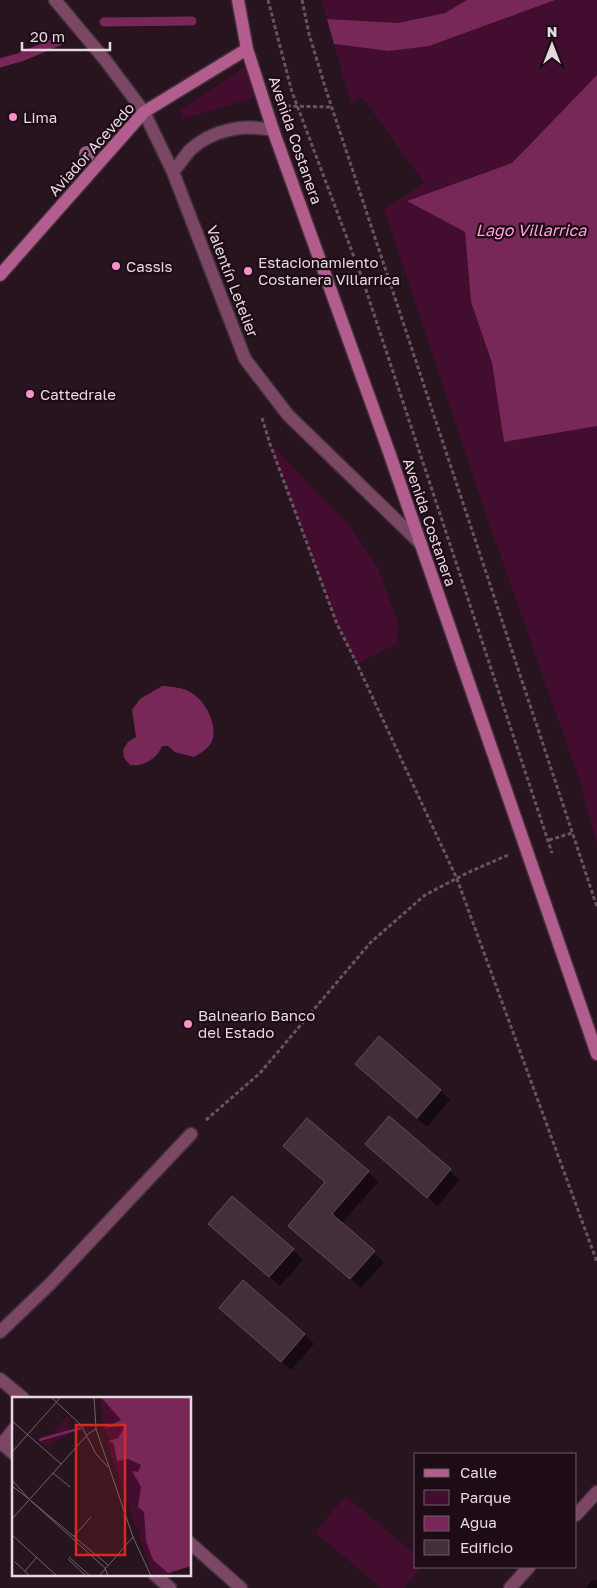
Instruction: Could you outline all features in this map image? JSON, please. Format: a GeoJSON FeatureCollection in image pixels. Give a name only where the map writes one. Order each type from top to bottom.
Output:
{"type":"FeatureCollection","features":[{"type":"Feature","properties":{"kind":"main road","name":"Avenida Costanera"},"geometry":{"type":"LineString","coordinates":[[238,0],[248,49],[274,130],[421,544],[597,1054]]}},
{"type":"Feature","properties":{"kind":"main road","name":"Aviador Acevedo"},"geometry":{"type":"LineString","coordinates":[[0,275],[144,112],[248,49]]}},
{"type":"Feature","properties":{"kind":"street","name":"Valentín Letelier"},"geometry":{"type":"LineString","coordinates":[[55,0],[106,61],[144,112],[173,172],[245,359],[288,415],[421,544]]}},
{"type":"Feature","properties":{"kind":"street"},"geometry":{"type":"LineString","coordinates":[[173,172],[190,151],[211,135],[234,128],[256,126],[274,130]]}},
{"type":"Feature","properties":{"kind":"street"},"geometry":{"type":"LineString","coordinates":[[0,1332],[71,1263],[191,1134]]}},
{"type":"Feature","properties":{"kind":"street"},"geometry":{"type":"LineString","coordinates":[[0,1379],[23,1397]]}},
{"type":"Feature","properties":{"kind":"street"},"geometry":{"type":"LineString","coordinates":[[12,1431],[1,1443],[12,1452]]}},
{"type":"Feature","properties":{"kind":"street"},"geometry":{"type":"LineString","coordinates":[[577,1514],[597,1492]]}},
{"type":"Feature","properties":{"kind":"street"},"geometry":{"type":"LineString","coordinates":[[191,1544],[241,1588]]}},
{"type":"Feature","properties":{"kind":"street"},"geometry":{"type":"LineString","coordinates":[[510,1588],[528,1568]]}},
{"type":"Feature","properties":{"kind":"street"},"geometry":{"type":"LineString","coordinates":[[156,1576],[170,1588]]}},
{"type":"Feature","properties":{"kind":"path"},"geometry":{"type":"LineString","coordinates":[[268,0],[292,92],[362,278],[554,859]]}},
{"type":"Feature","properties":{"kind":"path"},"geometry":{"type":"LineString","coordinates":[[302,0],[309,34],[331,107],[597,907]]}},
{"type":"Feature","properties":{"kind":"path"},"geometry":{"type":"LineString","coordinates":[[266,106],[331,107]]}},
{"type":"Feature","properties":{"kind":"path"},"geometry":{"type":"LineString","coordinates":[[260,411],[270,444],[337,624],[457,878],[597,1262]]}},
{"type":"Feature","properties":{"kind":"path"},"geometry":{"type":"LineString","coordinates":[[191,1134],[260,1073],[371,942],[425,896],[457,878],[526,848],[572,833]]}},
{"type":"Feature","properties":{"kind":"green space"},"geometry":{"type":"Polygon","coordinates":[[[321,0],[467,0],[445,13],[398,23],[327,19],[321,0]]]}},
{"type":"Feature","properties":{"kind":"green space"},"geometry":{"type":"Polygon","coordinates":[[[555,0],[597,0],[597,75],[519,156],[465,231],[471,302],[492,363],[504,442],[597,426],[597,845],[579,779],[488,520],[384,209],[424,183],[362,97],[351,105],[334,44],[389,51],[476,29],[555,0]]]}},
{"type":"Feature","properties":{"kind":"green space"},"geometry":{"type":"Polygon","coordinates":[[[246,66],[254,98],[182,119],[180,110],[246,66]]]}},
{"type":"Feature","properties":{"kind":"green space"},"geometry":{"type":"Polygon","coordinates":[[[270,444],[349,524],[378,568],[398,622],[397,644],[357,664],[337,624],[270,444]]]}},
{"type":"Feature","properties":{"kind":"green space"},"geometry":{"type":"Polygon","coordinates":[[[346,1496],[414,1553],[414,1568],[421,1568],[404,1588],[381,1588],[315,1532],[346,1496]]]}},
{"type":"Feature","properties":{"kind":"water"},"geometry":{"type":"Polygon","coordinates":[[[467,0],[555,0],[429,46],[389,51],[334,44],[327,19],[398,23],[445,13],[467,0]]]}},
{"type":"Feature","properties":{"kind":"water","name":"Lago Villarrica"},"geometry":{"type":"Polygon","coordinates":[[[597,75],[597,426],[504,442],[492,363],[471,302],[465,232],[407,201],[512,163],[597,75]]]}},
{"type":"Feature","properties":{"kind":"water"},"geometry":{"type":"Polygon","coordinates":[[[162,686],[185,690],[192,693],[202,702],[212,721],[213,735],[211,744],[194,757],[175,752],[168,746],[162,746],[154,758],[149,761],[140,765],[130,765],[124,758],[123,750],[128,742],[136,737],[132,710],[140,699],[162,686]]]}},
{"type":"Feature","properties":{"kind":"building"},"geometry":{"type":"Polygon","coordinates":[[[379,1036],[441,1090],[417,1118],[355,1064],[379,1036]]]}},
{"type":"Feature","properties":{"kind":"building"},"geometry":{"type":"Polygon","coordinates":[[[389,1116],[451,1169],[427,1198],[365,1144],[389,1116]]]}},
{"type":"Feature","properties":{"kind":"building"},"geometry":{"type":"Polygon","coordinates":[[[307,1118],[369,1171],[332,1214],[375,1251],[350,1279],[288,1226],[325,1182],[283,1146],[307,1118]]]}},
{"type":"Feature","properties":{"kind":"building"},"geometry":{"type":"Polygon","coordinates":[[[232,1196],[294,1249],[269,1277],[208,1224],[232,1196]]]}},
{"type":"Feature","properties":{"kind":"building"},"geometry":{"type":"Polygon","coordinates":[[[243,1280],[305,1334],[281,1362],[219,1308],[243,1280]]]}},
{"type":"Feature","properties":{"kind":"waterway"},"geometry":{"type":"LineString","coordinates":[[104,22],[192,21]]}},
{"type":"Feature","properties":{"kind":"waterway"},"geometry":{"type":"LineString","coordinates":[[0,63],[21,57],[59,41]]}},
{"type":"Feature","properties":{"kind":"place","name":"Lima"},"geometry":{"type":"Point","coordinates":[13,117]}},
{"type":"Feature","properties":{"kind":"place","name":"Cassis"},"geometry":{"type":"Point","coordinates":[116,266]}},
{"type":"Feature","properties":{"kind":"place","name":"Estacionamiento Costanera Villarrica"},"geometry":{"type":"Point","coordinates":[248,271]}},
{"type":"Feature","properties":{"kind":"place","name":"Cattedrale"},"geometry":{"type":"Point","coordinates":[30,394]}},
{"type":"Feature","properties":{"kind":"place","name":"Balneario Banco del Estado"},"geometry":{"type":"Point","coordinates":[188,1024]}}]}
